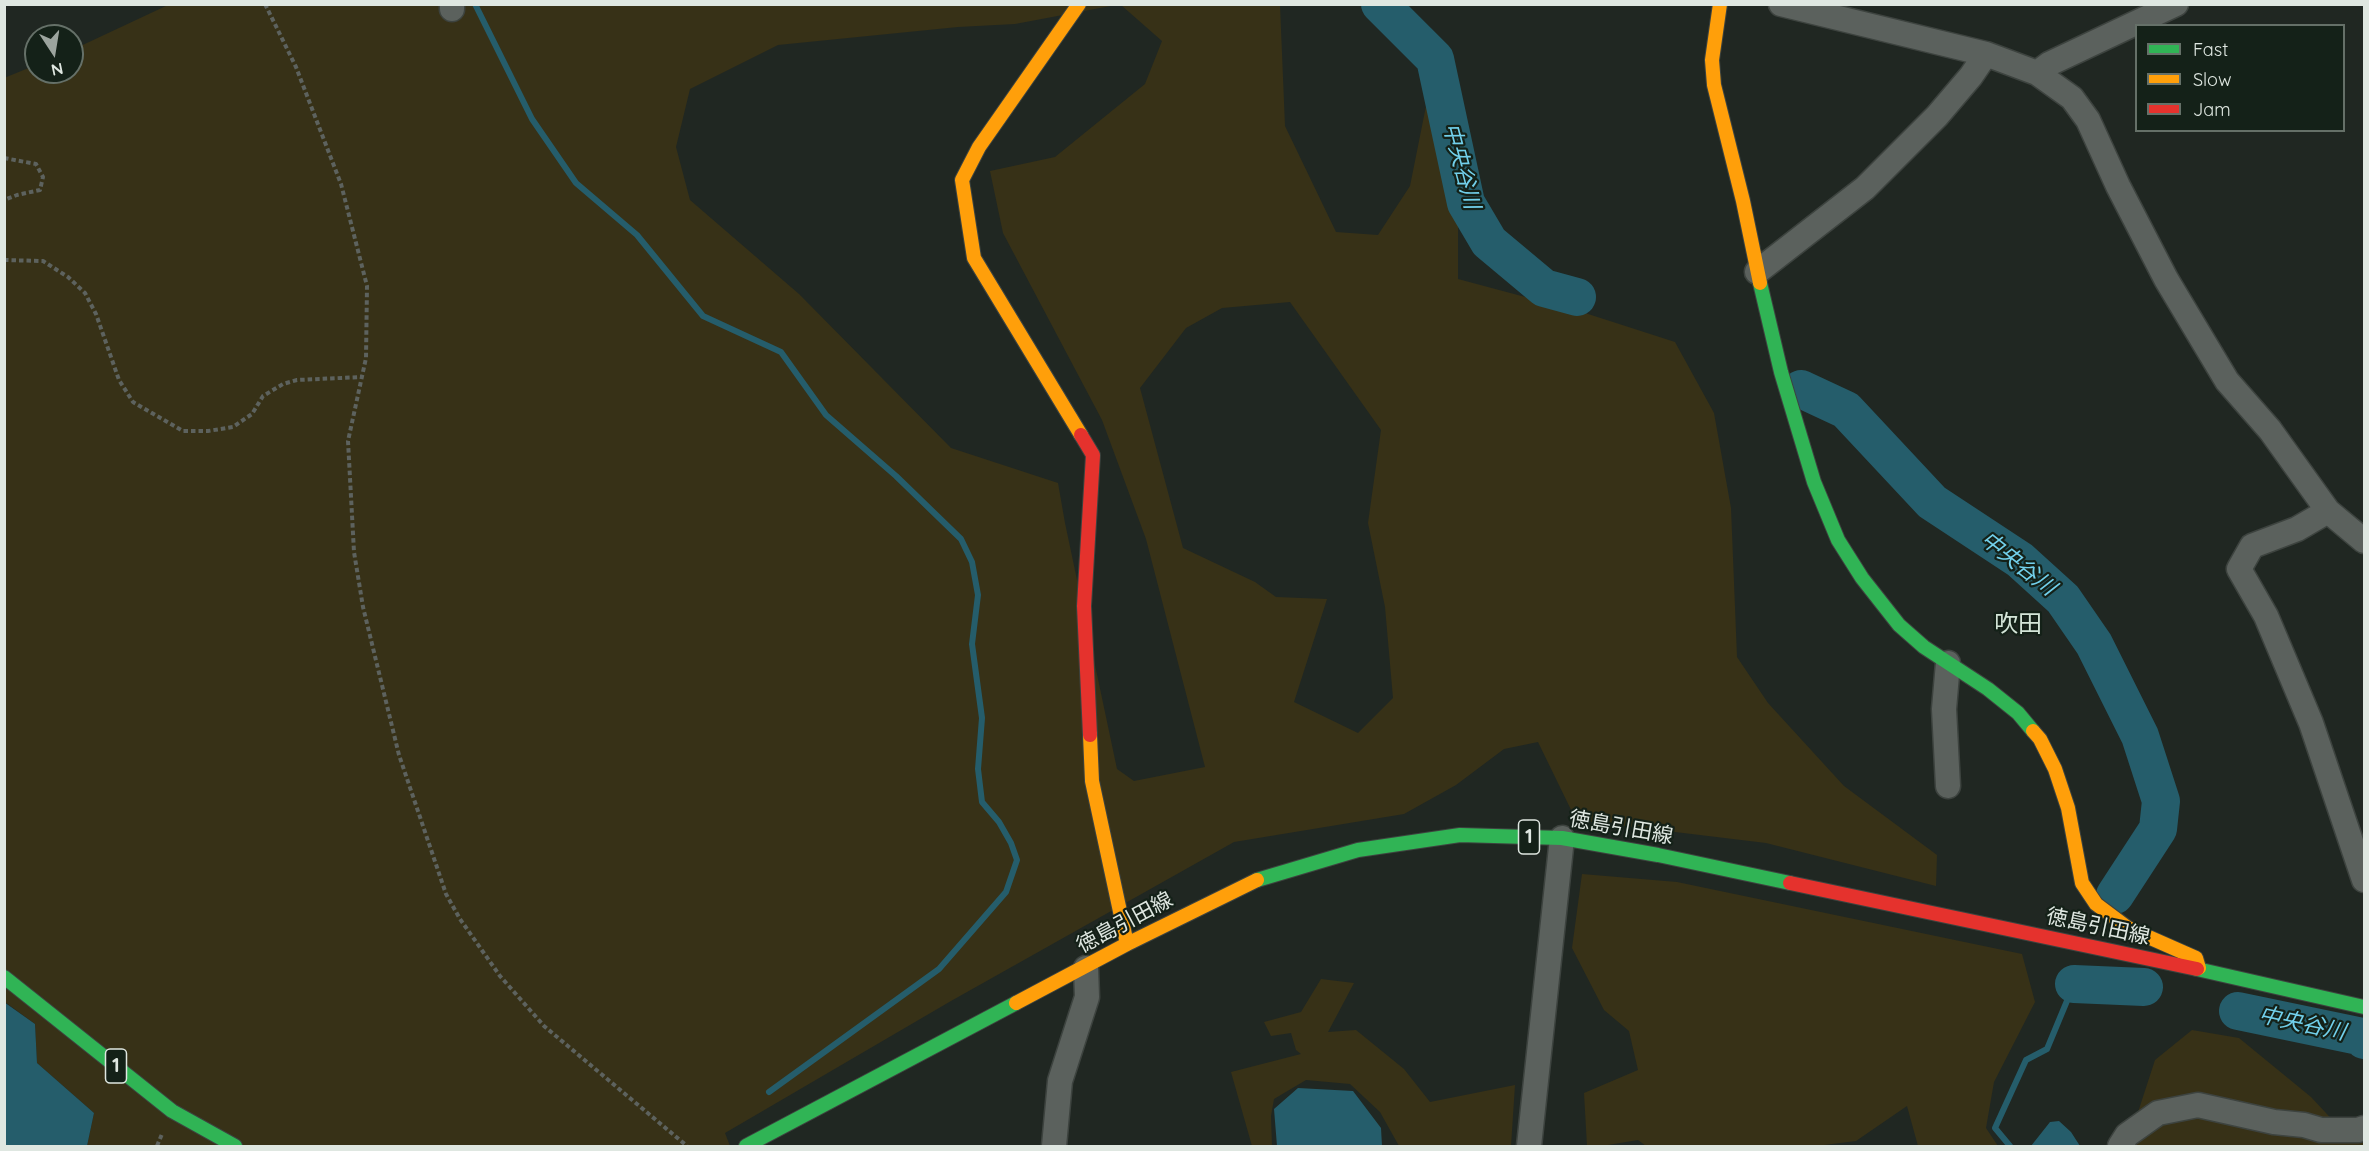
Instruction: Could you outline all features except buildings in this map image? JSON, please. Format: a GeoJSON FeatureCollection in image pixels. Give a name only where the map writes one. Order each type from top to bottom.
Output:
{"type":"FeatureCollection","features":[{"type":"Feature","properties":{"kind":"street"},"geometry":{"type":"LineString","coordinates":[[1079,4],[979,147],[962,180],[974,258],[1093,454],[1084,606],[1092,781],[1127,944]]}},
{"type":"Feature","properties":{"kind":"street"},"geometry":{"type":"LineString","coordinates":[[1720,4],[1712,60],[1714,85],[1743,201],[1757,273],[1781,372],[1814,482],[1838,540],[1862,578],[1899,626],[1924,647],[2003,701],[2040,739],[2055,769],[2068,808],[2082,883],[2096,904],[2128,928],[2196,958],[2199,969]]}},
{"type":"Feature","properties":{"kind":"street"},"geometry":{"type":"LineString","coordinates":[[1781,4],[1986,54],[2037,72],[2072,99],[2088,120],[2118,186],[2166,279],[2227,381],[2271,430],[2328,511],[2364,541]]}},
{"type":"Feature","properties":{"kind":"street"},"geometry":{"type":"LineString","coordinates":[[2037,72],[2162,7]]}},
{"type":"Feature","properties":{"kind":"street"},"geometry":{"type":"LineString","coordinates":[[1757,273],[1865,189],[1937,116],[1971,76],[1986,54]]}},
{"type":"Feature","properties":{"kind":"street"},"geometry":{"type":"LineString","coordinates":[[2328,511],[2297,529],[2252,546],[2239,569],[2266,616],[2311,723],[2364,880]]}},
{"type":"Feature","properties":{"kind":"street"},"geometry":{"type":"LineString","coordinates":[[1948,663],[1944,709],[1948,786]]}},
{"type":"Feature","properties":{"kind":"street","name":"徳島引田線"},"geometry":{"type":"LineString","coordinates":[[746,1146],[1086,968],[1127,944],[1252,882],[1358,850],[1460,835],[1562,838],[1658,855],[2199,969],[2364,1007]]}},
{"type":"Feature","properties":{"kind":"street"},"geometry":{"type":"LineString","coordinates":[[1529,1146],[1562,838]]}},
{"type":"Feature","properties":{"kind":"street"},"geometry":{"type":"LineString","coordinates":[[1054,1146],[1060,1080],[1087,997],[1086,968]]}},
{"type":"Feature","properties":{"kind":"street","name":"1"},"geometry":{"type":"LineString","coordinates":[[4,977],[172,1111],[235,1146]]}},
{"type":"Feature","properties":{"kind":"street"},"geometry":{"type":"LineString","coordinates":[[2120,1146],[2127,1136],[2158,1113],[2198,1105],[2321,1130],[2364,1128]]}},
{"type":"Feature","properties":{"kind":"path"},"geometry":{"type":"LineString","coordinates":[[265,4],[296,67],[341,184],[367,286],[366,358],[348,441],[354,552],[363,608],[399,755],[446,894],[460,919],[500,976],[544,1026],[687,1146]]}},
{"type":"Feature","properties":{"kind":"path"},"geometry":{"type":"LineString","coordinates":[[4,158],[36,164],[43,177],[40,190],[4,200]]}},
{"type":"Feature","properties":{"kind":"path"},"geometry":{"type":"LineString","coordinates":[[4,260],[43,261],[68,277],[85,293],[96,314],[119,380],[133,402],[183,431],[208,431],[233,427],[252,414],[263,396],[283,384],[297,380],[362,377]]}},
{"type":"Feature","properties":{"kind":"shaded area"},"geometry":{"type":"Polygon","coordinates":[[[168,5],[1116,5],[1015,24],[958,27],[778,45],[690,89],[676,147],[690,200],[799,294],[951,448],[1058,483],[1117,769],[1134,781],[1205,767],[1146,539],[1102,420],[1003,233],[990,171],[1055,157],[1145,84],[1162,41],[1121,5],[1280,5],[1285,126],[1336,232],[1378,235],[1410,186],[1426,106],[1458,112],[1458,279],[1585,313],[1675,342],[1714,413],[1731,508],[1737,657],[1768,703],[1844,786],[1937,855],[1936,886],[1766,843],[1576,820],[1538,742],[1504,749],[1456,785],[1404,814],[1234,842],[951,1001],[725,1133],[730,1146],[87,1146],[94,1113],[37,1063],[35,1024],[5,1002],[4,78],[24,70],[24,84],[84,84],[84,44],[168,5]],[[1290,302],[1222,308],[1186,328],[1140,388],[1183,548],[1255,582],[1276,597],[1327,599],[1294,702],[1358,733],[1393,698],[1385,607],[1368,523],[1381,430],[1290,302]]]}},
{"type":"Feature","properties":{"kind":"shaded area"},"geometry":{"type":"Polygon","coordinates":[[[1582,874],[1677,882],[2022,954],[2035,1002],[1994,1082],[1986,1128],[1998,1146],[1918,1146],[1907,1106],[1856,1141],[1816,1146],[1646,1146],[1638,1140],[1587,1146],[1584,1093],[1638,1070],[1629,1031],[1604,1010],[1572,948],[1582,874]]]}},
{"type":"Feature","properties":{"kind":"shaded area"},"geometry":{"type":"Polygon","coordinates":[[[1321,979],[1354,983],[1328,1032],[1356,1030],[1404,1069],[1430,1102],[1515,1085],[1511,1146],[1399,1146],[1380,1112],[1350,1084],[1306,1080],[1274,1099],[1271,1116],[1272,1146],[1252,1146],[1231,1072],[1301,1054],[1296,1050],[1291,1033],[1271,1036],[1264,1022],[1301,1012],[1321,979]]]}},
{"type":"Feature","properties":{"kind":"shaded area"},"geometry":{"type":"Polygon","coordinates":[[[2192,1030],[2239,1038],[2311,1097],[2354,1143],[2364,1143],[2364,1146],[2127,1146],[2155,1060],[2192,1030]]]}},
{"type":"Feature","properties":{"kind":"water"},"geometry":{"type":"Polygon","coordinates":[[[4,1002],[35,1024],[37,1063],[94,1113],[87,1146],[5,1146],[4,1002]]]}},
{"type":"Feature","properties":{"kind":"water"},"geometry":{"type":"Polygon","coordinates":[[[1298,1088],[1353,1091],[1381,1128],[1382,1146],[1277,1146],[1274,1109],[1298,1088]]]}},
{"type":"Feature","properties":{"kind":"water"},"geometry":{"type":"Polygon","coordinates":[[[2059,1121],[2071,1132],[2080,1146],[2031,1146],[2050,1122],[2059,1121]]]}},
{"type":"Feature","properties":{"kind":"waterway"},"geometry":{"type":"LineString","coordinates":[[475,4],[532,119],[576,183],[637,235],[703,316],[781,352],[826,415],[896,476],[961,539],[972,562],[978,595],[972,644],[982,718],[978,769],[982,802],[999,822],[1011,843],[1017,860],[1006,892],[939,969],[769,1092]]}},
{"type":"Feature","properties":{"kind":"waterway","name":"中央谷川"},"geometry":{"type":"LineString","coordinates":[[1380,4],[1435,59],[1466,203],[1489,242],[1544,288],[1577,297]]}},
{"type":"Feature","properties":{"kind":"waterway","name":"中央谷川"},"geometry":{"type":"LineString","coordinates":[[1801,389],[1846,410],[1932,502],[2020,560],[2063,599],[2094,644],[2140,736],[2161,801],[2158,829],[2115,895]]}},
{"type":"Feature","properties":{"kind":"waterway"},"geometry":{"type":"LineString","coordinates":[[2010,1146],[1995,1128],[2026,1060],[2047,1049],[2074,984]]}},
{"type":"Feature","properties":{"kind":"waterway","name":"中央谷川"},"geometry":{"type":"LineString","coordinates":[[2074,984],[2144,987]]}},
{"type":"Feature","properties":{"kind":"waterway","name":"中央谷川"},"geometry":{"type":"LineString","coordinates":[[2238,1011],[2363,1037],[2364,1040]]}},
{"type":"Feature","properties":{"kind":"traffic: fast"},"geometry":{"type":"LineString","coordinates":[[1760,283],[1781,372],[1814,482],[1838,540],[1862,578],[1899,625],[1924,647],[1988,689],[2018,713],[2033,731]]}},
{"type":"Feature","properties":{"kind":"traffic: fast"},"geometry":{"type":"LineString","coordinates":[[1257,880],[1358,850],[1460,835],[1562,838],[1658,855],[1790,883]]}},
{"type":"Feature","properties":{"kind":"traffic: fast"},"geometry":{"type":"LineString","coordinates":[[2197,969],[2364,1007]]}},
{"type":"Feature","properties":{"kind":"traffic: fast"},"geometry":{"type":"LineString","coordinates":[[4,977],[172,1111],[235,1146]]}},
{"type":"Feature","properties":{"kind":"traffic: fast"},"geometry":{"type":"LineString","coordinates":[[746,1146],[1016,1003]]}},
{"type":"Feature","properties":{"kind":"traffic: slow"},"geometry":{"type":"LineString","coordinates":[[1079,4],[979,147],[962,180],[974,258],[1081,435]]}},
{"type":"Feature","properties":{"kind":"traffic: slow"},"geometry":{"type":"LineString","coordinates":[[1720,4],[1712,60],[1714,85],[1743,201],[1760,283]]}},
{"type":"Feature","properties":{"kind":"traffic: slow"},"geometry":{"type":"LineString","coordinates":[[2033,731],[2040,739],[2055,769],[2068,808],[2082,883],[2096,904],[2128,928],[2196,958],[2199,968]]}},
{"type":"Feature","properties":{"kind":"traffic: slow"},"geometry":{"type":"LineString","coordinates":[[1090,735],[1092,781],[1127,944]]}},
{"type":"Feature","properties":{"kind":"traffic: slow"},"geometry":{"type":"LineString","coordinates":[[1016,1003],[1127,944],[1257,880]]}},
{"type":"Feature","properties":{"kind":"traffic: jam"},"geometry":{"type":"LineString","coordinates":[[1081,435],[1093,455],[1084,606],[1090,735]]}},
{"type":"Feature","properties":{"kind":"traffic: jam"},"geometry":{"type":"LineString","coordinates":[[1790,883],[2197,969]]}},
{"type":"Feature","properties":{"kind":"district","name":"吹田"},"geometry":{"type":"Point","coordinates":[2018,625]}}]}
